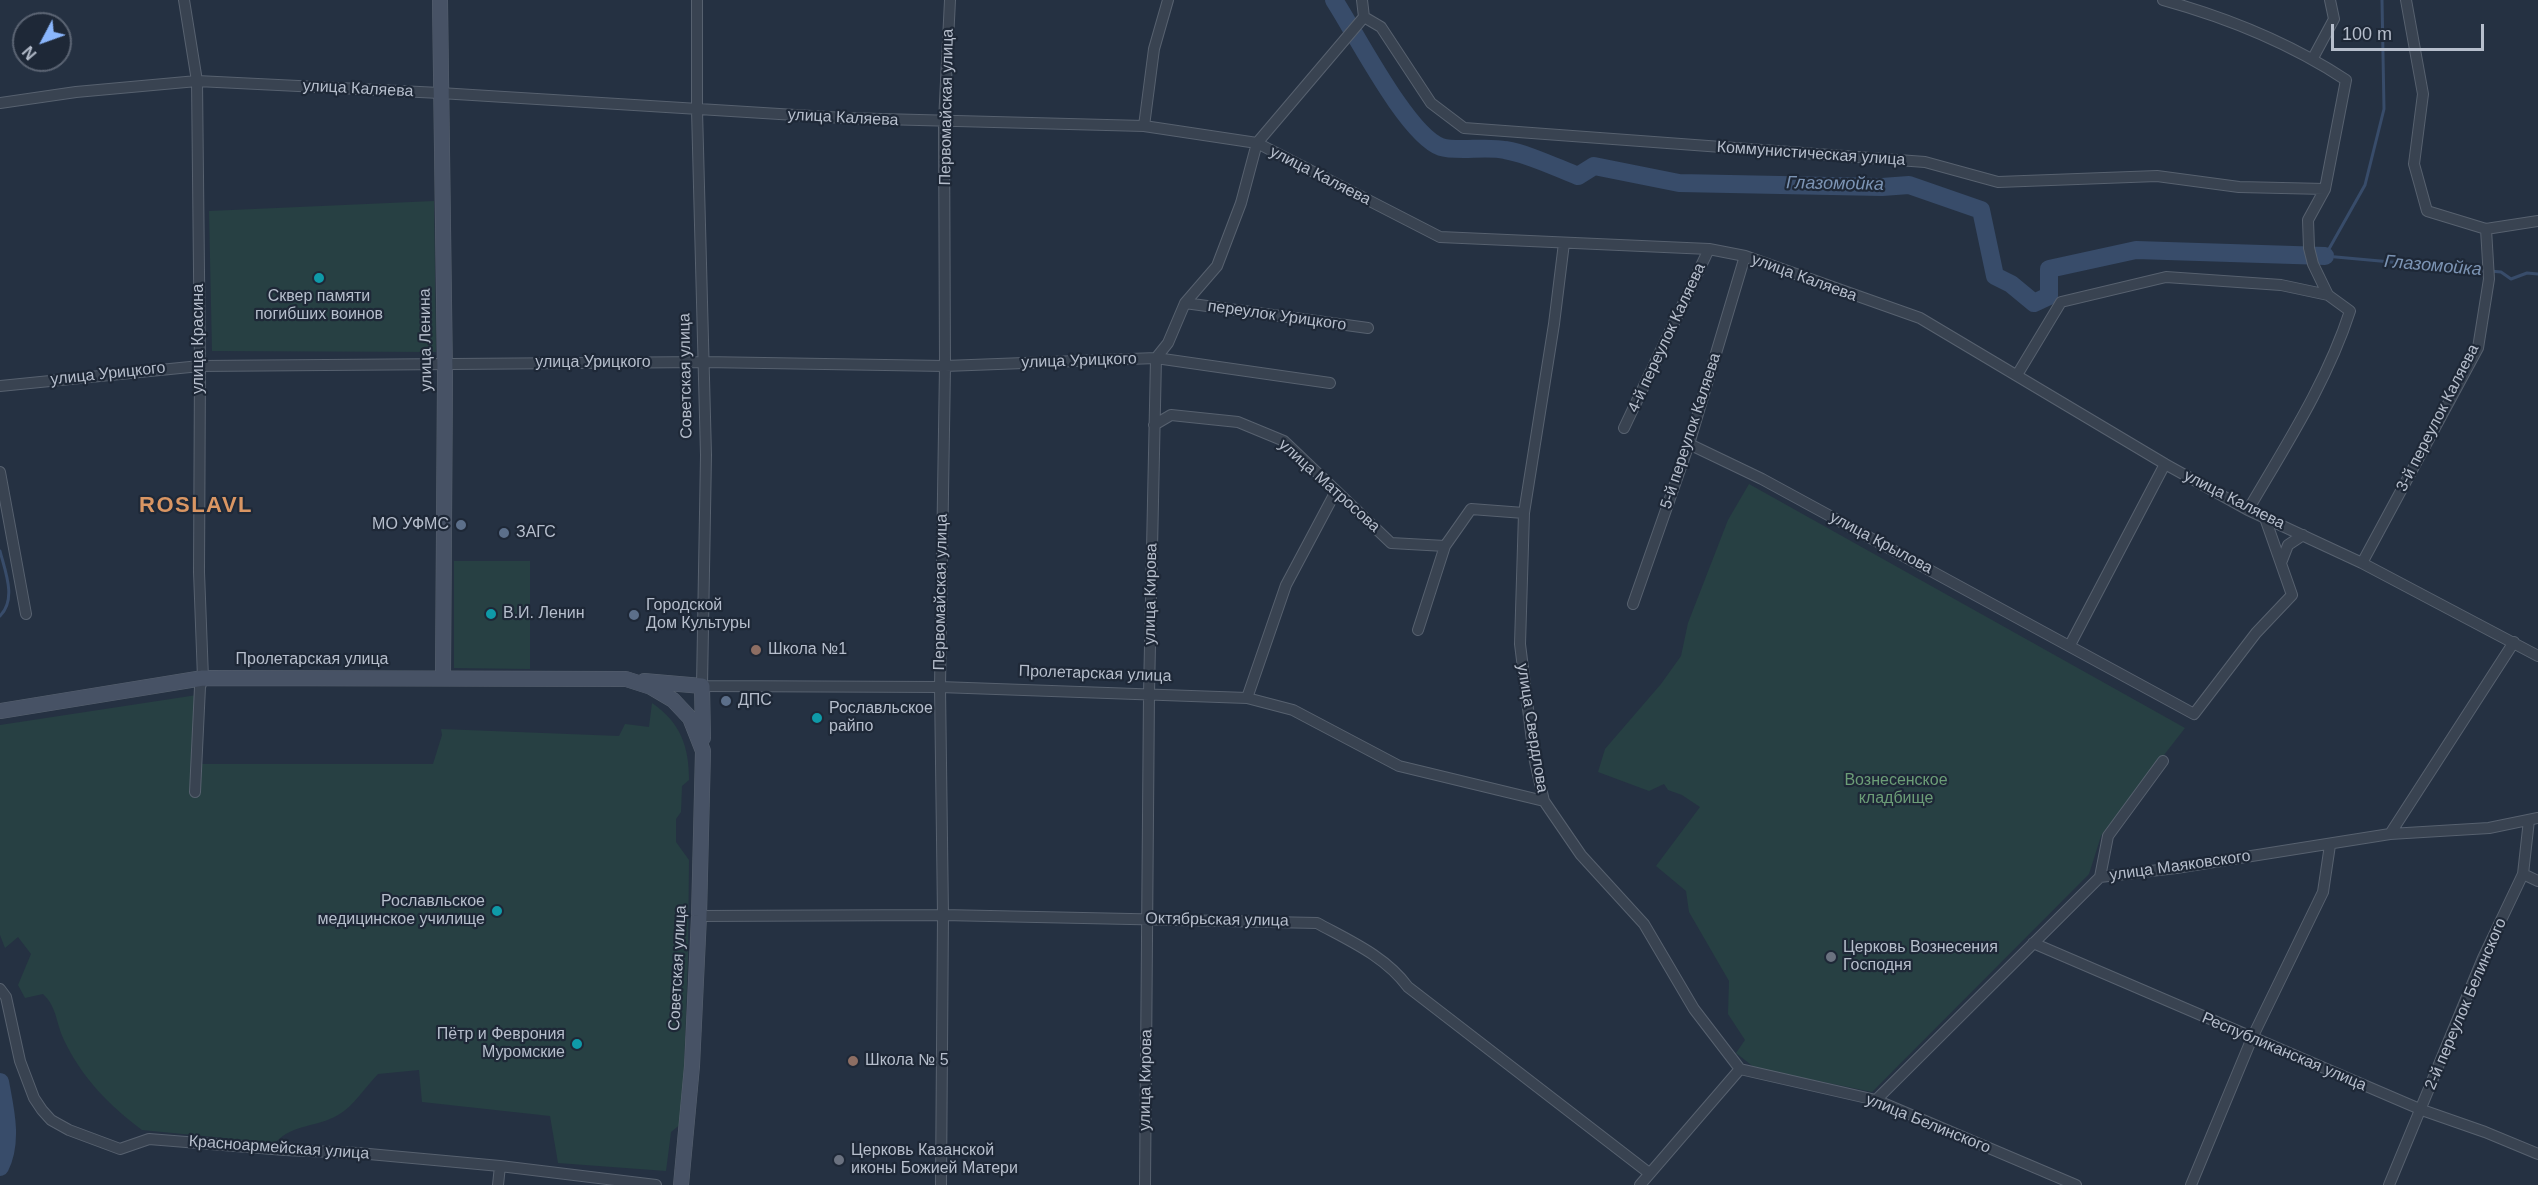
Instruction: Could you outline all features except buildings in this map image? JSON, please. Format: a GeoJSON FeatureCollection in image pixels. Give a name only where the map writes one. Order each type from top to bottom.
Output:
{"type":"FeatureCollection","features":[{"type":"Feature","properties":{"kind":"main road","name":"улица Ленина"},"geometry":{"type":"LineString","coordinates":[[440,0],[445,363],[443,678]]}},
{"type":"Feature","properties":{"kind":"main road","name":"Пролетарская улица"},"geometry":{"type":"LineString","coordinates":[[0,711],[203,678],[626,679],[702,686]]}},
{"type":"Feature","properties":{"kind":"main road","name":"Пролетарская улица"},"geometry":{"type":"LineString","coordinates":[[626,679],[651,687],[673,700],[690,718]]}},
{"type":"Feature","properties":{"kind":"main road","name":"Советская улица"},"geometry":{"type":"LineString","coordinates":[[681,1185],[692,1066],[699,916],[703,752],[702,686]]}},
{"type":"Feature","properties":{"kind":"main road","name":"Советская улица"},"geometry":{"type":"LineString","coordinates":[[690,718],[703,752]]}},
{"type":"Feature","properties":{"kind":"street","name":"улица Красина"},"geometry":{"type":"LineString","coordinates":[[184,0],[197,81],[201,366],[199,572],[203,678],[200,687],[195,792]]}},
{"type":"Feature","properties":{"kind":"street","name":"Советская улица"},"geometry":{"type":"LineString","coordinates":[[697,0],[697,110],[706,455],[702,686]]}},
{"type":"Feature","properties":{"kind":"street","name":"Первомайская улица"},"geometry":{"type":"LineString","coordinates":[[941,1185],[943,915],[940,687],[945,366],[945,122],[950,0]]}},
{"type":"Feature","properties":{"kind":"street"},"geometry":{"type":"LineString","coordinates":[[1144,126],[1154,49],[1168,0]]}},
{"type":"Feature","properties":{"kind":"street"},"geometry":{"type":"LineString","coordinates":[[1156,358],[1168,343],[1185,303],[1217,266],[1241,203],[1257,143],[1364,17],[1362,0]]}},
{"type":"Feature","properties":{"kind":"street"},"geometry":{"type":"LineString","coordinates":[[2163,0],[2213,14],[2313,58],[2346,80],[2325,189],[2308,220],[2309,248],[2313,264],[2328,295]]}},
{"type":"Feature","properties":{"kind":"street"},"geometry":{"type":"LineString","coordinates":[[2313,58],[2334,19],[2330,0]]}},
{"type":"Feature","properties":{"kind":"street"},"geometry":{"type":"LineString","coordinates":[[2406,0],[2423,94],[2414,164],[2427,211],[2486,229],[2538,220]]}},
{"type":"Feature","properties":{"kind":"street","name":"Коммунистическая улица"},"geometry":{"type":"LineString","coordinates":[[1364,17],[1381,27],[1431,102],[1464,128],[1925,162],[1998,182],[2157,176],[2239,187],[2325,189]]}},
{"type":"Feature","properties":{"kind":"street","name":"улица Каляева"},"geometry":{"type":"LineString","coordinates":[[0,103],[76,92],[197,81],[945,122],[1144,126],[1257,143],[1440,237],[1709,249],[1745,256],[1920,318],[2165,464],[2248,510],[2362,563],[2538,656]]}},
{"type":"Feature","properties":{"kind":"street","name":"3-й переулок Каляева"},"geometry":{"type":"LineString","coordinates":[[2362,563],[2478,348],[2489,279],[2486,229]]}},
{"type":"Feature","properties":{"kind":"street","name":"улица Свердлова"},"geometry":{"type":"LineString","coordinates":[[1564,243],[1554,324],[1524,513],[1520,644],[1534,757],[1544,801],[1581,855],[1644,924],[1694,1009],[1740,1069]]}},
{"type":"Feature","properties":{"kind":"street","name":"4-й переулок Каляева"},"geometry":{"type":"LineString","coordinates":[[1624,428],[1709,249]]}},
{"type":"Feature","properties":{"kind":"street","name":"5-й переулок Каляева"},"geometry":{"type":"LineString","coordinates":[[1633,604],[1689,444],[1745,256]]}},
{"type":"Feature","properties":{"kind":"street"},"geometry":{"type":"LineString","coordinates":[[2017,375],[2061,302],[2166,277],[2281,285],[2328,295],[2350,311],[2340,340],[2315,394],[2248,510]]}},
{"type":"Feature","properties":{"kind":"street","name":"переулок Урицкого"},"geometry":{"type":"LineString","coordinates":[[1185,303],[1368,328]]}},
{"type":"Feature","properties":{"kind":"street","name":"улица Урицкого"},"geometry":{"type":"LineString","coordinates":[[0,386],[201,366],[704,362],[945,366],[1156,358],[1330,383]]}},
{"type":"Feature","properties":{"kind":"street","name":"улица Кирова"},"geometry":{"type":"LineString","coordinates":[[1145,1185],[1149,693],[1156,358]]}},
{"type":"Feature","properties":{"kind":"street","name":"улица Матросова"},"geometry":{"type":"LineString","coordinates":[[1154,425],[1171,415],[1238,422],[1284,441],[1391,543],[1445,546]]}},
{"type":"Feature","properties":{"kind":"street","name":"улица Крылова"},"geometry":{"type":"LineString","coordinates":[[1689,444],[1762,479],[2194,714],[2256,633],[2292,595],[2265,518]]}},
{"type":"Feature","properties":{"kind":"street"},"geometry":{"type":"LineString","coordinates":[[2070,645],[2165,464]]}},
{"type":"Feature","properties":{"kind":"street"},"geometry":{"type":"LineString","coordinates":[[0,472],[26,614]]}},
{"type":"Feature","properties":{"kind":"street"},"geometry":{"type":"LineString","coordinates":[[1247,698],[1286,585],[1336,491]]}},
{"type":"Feature","properties":{"kind":"street"},"geometry":{"type":"LineString","coordinates":[[1418,630],[1445,546],[1472,509],[1524,513]]}},
{"type":"Feature","properties":{"kind":"street"},"geometry":{"type":"LineString","coordinates":[[2281,563],[2288,546],[2303,535]]}},
{"type":"Feature","properties":{"kind":"street"},"geometry":{"type":"LineString","coordinates":[[2390,834],[2514,642]]}},
{"type":"Feature","properties":{"kind":"street","name":"Пролетарская улица"},"geometry":{"type":"LineString","coordinates":[[702,686],[940,687],[1247,698],[1293,710],[1399,766],[1544,801]]}},
{"type":"Feature","properties":{"kind":"street"},"geometry":{"type":"LineString","coordinates":[[2100,877],[2108,836],[2163,761]]}},
{"type":"Feature","properties":{"kind":"street","name":"улица Маяковского"},"geometry":{"type":"LineString","coordinates":[[1876,1100],[2100,877],[2330,845],[2390,834],[2489,828],[2534,819]]}},
{"type":"Feature","properties":{"kind":"street","name":"2-й переулок Белинского"},"geometry":{"type":"LineString","coordinates":[[2389,1185],[2483,958],[2523,874],[2534,819]]}},
{"type":"Feature","properties":{"kind":"street"},"geometry":{"type":"LineString","coordinates":[[2191,1185],[2252,1038],[2323,892],[2330,845]]}},
{"type":"Feature","properties":{"kind":"street"},"geometry":{"type":"LineString","coordinates":[[2523,874],[2538,881]]}},
{"type":"Feature","properties":{"kind":"street","name":"Октябрьская улица"},"geometry":{"type":"LineString","coordinates":[[699,916],[943,915],[1317,923],[1362,947],[1395,969],[1408,987],[1649,1173]]}},
{"type":"Feature","properties":{"kind":"street","name":"Республиканская улица"},"geometry":{"type":"LineString","coordinates":[[2033,943],[2422,1110],[2538,1154]]}},
{"type":"Feature","properties":{"kind":"street","name":"Красноармейская улица"},"geometry":{"type":"LineString","coordinates":[[0,989],[6,997],[20,1061],[34,1098],[51,1120],[69,1130],[120,1149],[149,1138],[500,1166],[656,1185]]}},
{"type":"Feature","properties":{"kind":"street"},"geometry":{"type":"LineString","coordinates":[[1640,1185],[1740,1069]]}},
{"type":"Feature","properties":{"kind":"street","name":"улица Белинского"},"geometry":{"type":"LineString","coordinates":[[1740,1069],[1876,1100],[2076,1185]]}},
{"type":"Feature","properties":{"kind":"street"},"geometry":{"type":"LineString","coordinates":[[498,1185],[500,1166]]}},
{"type":"Feature","properties":{"kind":"green space"},"geometry":{"type":"Polygon","coordinates":[[[434,201],[436,352],[212,351],[209,211],[434,201]]]}},
{"type":"Feature","properties":{"kind":"green space","name":"Вознесенское кладбище"},"geometry":{"type":"Polygon","coordinates":[[[1749,484],[2185,728],[2101,836],[2089,874],[1872,1092],[1755,1068],[1736,1053],[1745,1040],[1728,1014],[1729,981],[1689,912],[1686,891],[1656,866],[1700,807],[1682,795],[1668,790],[1664,784],[1649,791],[1598,772],[1605,749],[1661,684],[1681,656],[1688,623],[1728,520],[1749,484]]]}},
{"type":"Feature","properties":{"kind":"green space"},"geometry":{"type":"Polygon","coordinates":[[[454,561],[530,561],[530,669],[454,668],[454,561]]]}},
{"type":"Feature","properties":{"kind":"green space"},"geometry":{"type":"Polygon","coordinates":[[[197,695],[199,764],[433,764],[442,735],[441,729],[619,736],[625,724],[649,727],[652,703],[670,719],[685,746],[689,768],[689,780],[682,786],[681,812],[676,819],[676,842],[689,860],[682,1123],[671,1132],[666,1171],[558,1163],[550,1116],[422,1102],[419,1070],[378,1074],[344,1111],[330,1119],[290,1132],[275,1143],[142,1130],[97,1090],[71,1054],[48,999],[43,994],[25,998],[18,985],[31,954],[18,937],[5,948],[0,935],[0,725],[197,695]]]}},
{"type":"Feature","properties":{"kind":"waterway","name":"Глазомойка"},"geometry":{"type":"LineString","coordinates":[[1334,0],[1398,104],[1428,139],[1441,147],[1498,149],[1514,152],[1578,176],[1594,166],[1679,183],[1882,187],[1909,185],[1981,210],[1995,276],[2011,284],[2034,303],[2049,296],[2049,269],[2136,250],[2325,256]]}},
{"type":"Feature","properties":{"kind":"waterway","name":"Глазомойка"},"geometry":{"type":"LineString","coordinates":[[2382,0],[2384,109],[2365,185],[2325,256],[2501,272],[2511,279],[2527,273],[2538,274]]}},
{"type":"Feature","properties":{"kind":"waterway"},"geometry":{"type":"LineString","coordinates":[[0,551],[9,593],[5,609],[0,616]]}},
{"type":"Feature","properties":{"kind":"waterway"},"geometry":{"type":"LineString","coordinates":[[0,1082],[6,1114],[7,1136],[0,1167]]}},
{"type":"Feature","properties":{"kind":"place","name":"Сквер памяти погибших воинов"},"geometry":{"type":"Point","coordinates":[319,278]}},
{"type":"Feature","properties":{"kind":"place","name":"МО УФМС"},"geometry":{"type":"Point","coordinates":[461,525]}},
{"type":"Feature","properties":{"kind":"place","name":"ЗАГС"},"geometry":{"type":"Point","coordinates":[504,533]}},
{"type":"Feature","properties":{"kind":"place","name":"В.И. Ленин"},"geometry":{"type":"Point","coordinates":[491,614]}},
{"type":"Feature","properties":{"kind":"place","name":"Городской Дом Культуры"},"geometry":{"type":"Point","coordinates":[634,615]}},
{"type":"Feature","properties":{"kind":"place","name":"Школа №1"},"geometry":{"type":"Point","coordinates":[756,650]}},
{"type":"Feature","properties":{"kind":"place","name":"ДПС"},"geometry":{"type":"Point","coordinates":[726,701]}},
{"type":"Feature","properties":{"kind":"place","name":"Рославльское райпо"},"geometry":{"type":"Point","coordinates":[817,718]}},
{"type":"Feature","properties":{"kind":"place","name":"Рославльское медицинское училище"},"geometry":{"type":"Point","coordinates":[497,911]}},
{"type":"Feature","properties":{"kind":"place","name":"Церковь Вознесения Господня"},"geometry":{"type":"Point","coordinates":[1831,957]}},
{"type":"Feature","properties":{"kind":"place","name":"Пётр и Феврония Муромские"},"geometry":{"type":"Point","coordinates":[577,1044]}},
{"type":"Feature","properties":{"kind":"place","name":"Школа № 5"},"geometry":{"type":"Point","coordinates":[853,1061]}},
{"type":"Feature","properties":{"kind":"place","name":"Церковь Казанской иконы Божией Матери"},"geometry":{"type":"Point","coordinates":[839,1160]}},
{"type":"Feature","properties":{"kind":"district","name":"ROSLAVL"},"geometry":{"type":"Point","coordinates":[196,506]}}]}
